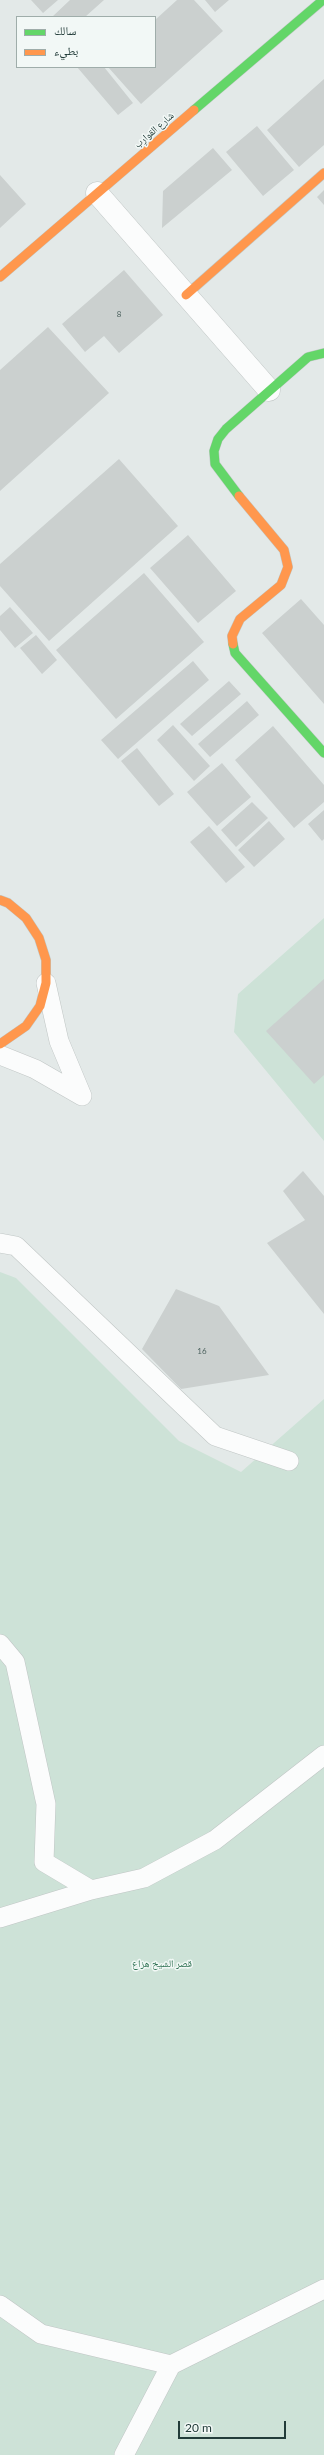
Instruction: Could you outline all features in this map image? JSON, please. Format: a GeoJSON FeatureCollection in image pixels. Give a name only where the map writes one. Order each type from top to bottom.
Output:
{"type":"FeatureCollection","features":[{"type":"Feature","properties":{"kind":"street","name":"شارع القوارِب"},"geometry":{"type":"LineString","coordinates":[[0,277],[323,0]]}},
{"type":"Feature","properties":{"kind":"street"},"geometry":{"type":"LineString","coordinates":[[186,295],[324,173]]}},
{"type":"Feature","properties":{"kind":"street"},"geometry":{"type":"LineString","coordinates":[[97,193],[269,390]]}},
{"type":"Feature","properties":{"kind":"street"},"geometry":{"type":"LineString","coordinates":[[324,353],[308,357],[269,390],[226,429],[218,439],[214,451],[215,464],[222,475],[284,550],[288,562],[286,576],[282,585],[240,619],[235,627],[233,644],[235,653],[324,753]]}},
{"type":"Feature","properties":{"kind":"street"},"geometry":{"type":"LineString","coordinates":[[0,900],[8,903],[26,918],[39,938],[46,960],[46,983],[40,1006],[26,1026],[7,1041],[0,1044]]}},
{"type":"Feature","properties":{"kind":"lane"},"geometry":{"type":"LineString","coordinates":[[0,1055],[35,1069],[82,1096],[58,1041],[46,983]]}},
{"type":"Feature","properties":{"kind":"lane"},"geometry":{"type":"LineString","coordinates":[[0,1243],[16,1246],[215,1436],[289,1461]]}},
{"type":"Feature","properties":{"kind":"lane"},"geometry":{"type":"LineString","coordinates":[[0,1644],[15,1662],[46,1804],[44,1862],[91,1890]]}},
{"type":"Feature","properties":{"kind":"lane"},"geometry":{"type":"LineString","coordinates":[[0,1918],[91,1890],[144,1878],[215,1840],[324,1756]]}},
{"type":"Feature","properties":{"kind":"lane"},"geometry":{"type":"LineString","coordinates":[[124,2455],[171,2365],[324,2290]]}},
{"type":"Feature","properties":{"kind":"lane"},"geometry":{"type":"LineString","coordinates":[[0,2305],[41,2334],[171,2365]]}},
{"type":"Feature","properties":{"kind":"green space"},"geometry":{"type":"Polygon","coordinates":[[[324,918],[324,1141],[234,1032],[238,994],[324,918]]]}},
{"type":"Feature","properties":{"kind":"green space","name":"قصر الشيخ هزاع"},"geometry":{"type":"Polygon","coordinates":[[[0,1272],[16,1278],[179,1441],[241,1472],[324,1399],[324,2455],[0,2455],[0,1272]]]}},
{"type":"Feature","properties":{"kind":"building"},"geometry":{"type":"Polygon","coordinates":[[[31,0],[58,0],[43,13],[31,0]]]}},
{"type":"Feature","properties":{"kind":"building"},"geometry":{"type":"Polygon","coordinates":[[[70,0],[104,0],[86,16],[53,16],[70,0]]]}},
{"type":"Feature","properties":{"kind":"building"},"geometry":{"type":"Polygon","coordinates":[[[177,0],[194,0],[223,31],[141,104],[109,68],[156,68],[156,19],[177,0]]]}},
{"type":"Feature","properties":{"kind":"building"},"geometry":{"type":"Polygon","coordinates":[[[205,0],[229,0],[215,12],[205,0]]]}},
{"type":"Feature","properties":{"kind":"building"},"geometry":{"type":"Polygon","coordinates":[[[78,68],[105,68],[133,103],[118,115],[78,68]]]}},
{"type":"Feature","properties":{"kind":"building"},"geometry":{"type":"Polygon","coordinates":[[[324,79],[324,145],[299,167],[267,130],[324,79]]]}},
{"type":"Feature","properties":{"kind":"building"},"geometry":{"type":"Polygon","coordinates":[[[257,126],[294,170],[263,196],[226,152],[257,126]]]}},
{"type":"Feature","properties":{"kind":"building"},"geometry":{"type":"Polygon","coordinates":[[[213,148],[232,170],[162,228],[163,191],[213,148]]]}},
{"type":"Feature","properties":{"kind":"building"},"geometry":{"type":"Polygon","coordinates":[[[0,175],[26,204],[0,228],[0,175]]]}},
{"type":"Feature","properties":{"kind":"building"},"geometry":{"type":"Polygon","coordinates":[[[324,190],[324,205],[317,197],[324,190]]]}},
{"type":"Feature","properties":{"kind":"building"},"geometry":{"type":"Polygon","coordinates":[[[124,270],[163,315],[119,353],[104,336],[85,352],[62,324],[124,270]]]}},
{"type":"Feature","properties":{"kind":"building"},"geometry":{"type":"Polygon","coordinates":[[[48,327],[109,393],[0,491],[0,370],[48,327]]]}},
{"type":"Feature","properties":{"kind":"building"},"geometry":{"type":"Polygon","coordinates":[[[119,459],[178,526],[49,641],[0,586],[0,564],[119,459]]]}},
{"type":"Feature","properties":{"kind":"building"},"geometry":{"type":"Polygon","coordinates":[[[188,535],[236,591],[198,623],[150,568],[188,535]]]}},
{"type":"Feature","properties":{"kind":"building"},"geometry":{"type":"Polygon","coordinates":[[[144,573],[204,642],[116,719],[56,650],[144,573]]]}},
{"type":"Feature","properties":{"kind":"building"},"geometry":{"type":"Polygon","coordinates":[[[301,599],[324,625],[324,704],[262,633],[301,599]]]}},
{"type":"Feature","properties":{"kind":"building"},"geometry":{"type":"Polygon","coordinates":[[[10,607],[33,633],[15,648],[0,630],[0,616],[10,607]]]}},
{"type":"Feature","properties":{"kind":"building"},"geometry":{"type":"Polygon","coordinates":[[[36,635],[57,660],[42,674],[20,648],[36,635]]]}},
{"type":"Feature","properties":{"kind":"building"},"geometry":{"type":"Polygon","coordinates":[[[193,661],[209,680],[118,759],[101,740],[193,661]]]}},
{"type":"Feature","properties":{"kind":"building"},"geometry":{"type":"Polygon","coordinates":[[[229,681],[241,694],[192,736],[180,724],[229,681]]]}},
{"type":"Feature","properties":{"kind":"building"},"geometry":{"type":"Polygon","coordinates":[[[247,701],[259,715],[210,757],[198,744],[247,701]]]}},
{"type":"Feature","properties":{"kind":"building"},"geometry":{"type":"Polygon","coordinates":[[[173,725],[210,766],[194,781],[157,740],[173,725]]]}},
{"type":"Feature","properties":{"kind":"building"},"geometry":{"type":"Polygon","coordinates":[[[273,726],[324,785],[324,802],[294,828],[235,760],[273,726]]]}},
{"type":"Feature","properties":{"kind":"building"},"geometry":{"type":"Polygon","coordinates":[[[137,748],[174,794],[159,806],[121,761],[137,748]]]}},
{"type":"Feature","properties":{"kind":"building"},"geometry":{"type":"Polygon","coordinates":[[[222,763],[251,797],[217,826],[187,792],[222,763]]]}},
{"type":"Feature","properties":{"kind":"building"},"geometry":{"type":"Polygon","coordinates":[[[252,802],[268,818],[236,847],[221,830],[252,802]]]}},
{"type":"Feature","properties":{"kind":"building"},"geometry":{"type":"Polygon","coordinates":[[[324,810],[324,839],[322,841],[308,824],[324,810]]]}},
{"type":"Feature","properties":{"kind":"building"},"geometry":{"type":"Polygon","coordinates":[[[269,821],[285,839],[254,867],[238,850],[269,821]]]}},
{"type":"Feature","properties":{"kind":"building"},"geometry":{"type":"Polygon","coordinates":[[[209,826],[245,867],[226,883],[190,842],[209,826]]]}},
{"type":"Feature","properties":{"kind":"building"},"geometry":{"type":"Polygon","coordinates":[[[324,979],[324,1075],[314,1084],[266,1031],[324,979]]]}},
{"type":"Feature","properties":{"kind":"building"},"geometry":{"type":"Polygon","coordinates":[[[303,1171],[324,1196],[324,1314],[267,1243],[305,1220],[283,1191],[303,1171]]]}},
{"type":"Feature","properties":{"kind":"building"},"geometry":{"type":"Polygon","coordinates":[[[176,1289],[219,1306],[269,1375],[181,1389],[142,1349],[176,1289]]]}},
{"type":"Feature","properties":{"kind":"traffic: fast"},"geometry":{"type":"LineString","coordinates":[[194,110],[323,0]]}},
{"type":"Feature","properties":{"kind":"traffic: fast"},"geometry":{"type":"LineString","coordinates":[[239,496],[215,464],[214,451],[218,439],[226,429],[308,357],[324,353]]}},
{"type":"Feature","properties":{"kind":"traffic: fast"},"geometry":{"type":"LineString","coordinates":[[233,644],[235,653],[324,753]]}},
{"type":"Feature","properties":{"kind":"traffic: slow"},"geometry":{"type":"LineString","coordinates":[[0,277],[194,110]]}},
{"type":"Feature","properties":{"kind":"traffic: slow"},"geometry":{"type":"LineString","coordinates":[[186,295],[324,173]]}},
{"type":"Feature","properties":{"kind":"traffic: slow"},"geometry":{"type":"LineString","coordinates":[[233,644],[232,636],[240,619],[281,585],[288,567],[284,550],[239,496]]}},
{"type":"Feature","properties":{"kind":"traffic: slow"},"geometry":{"type":"LineString","coordinates":[[0,900],[8,903],[26,918],[39,938],[46,960],[46,983],[40,1006],[26,1026],[0,1044]]}}]}
